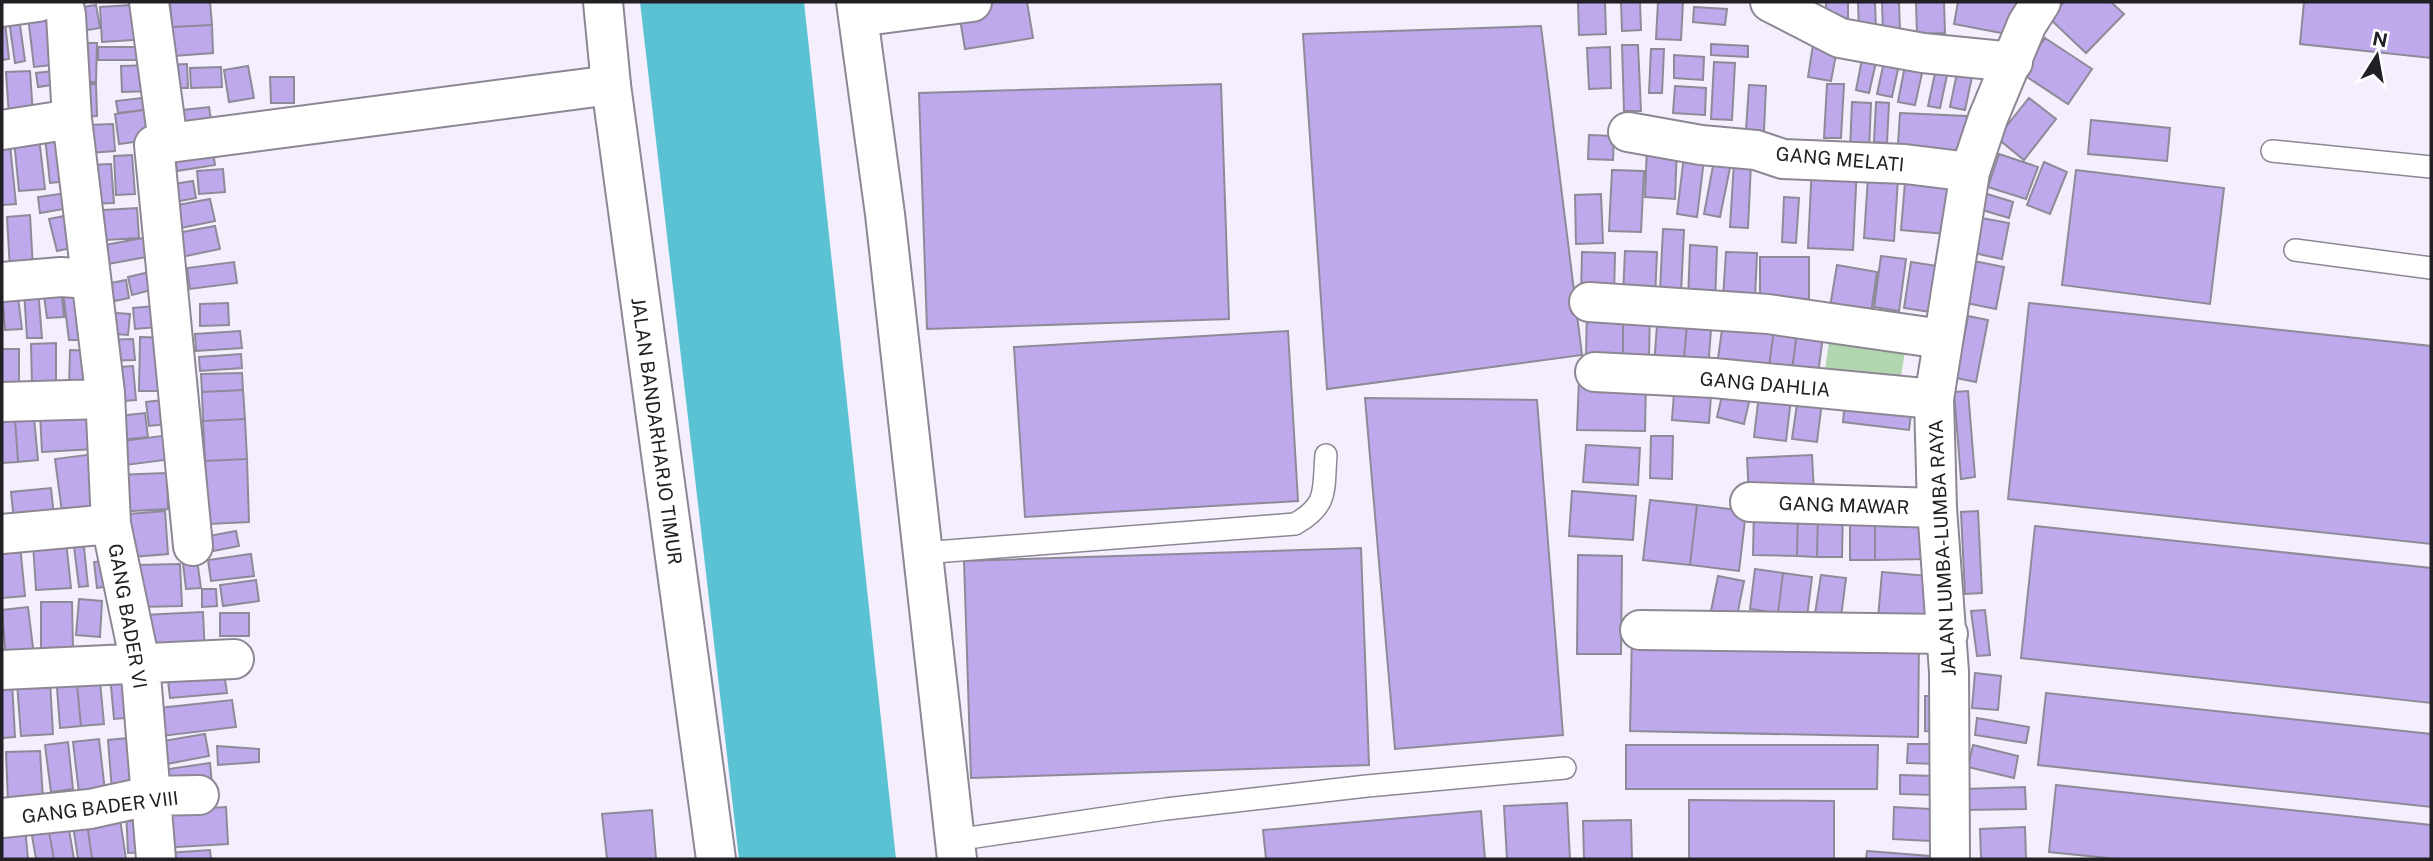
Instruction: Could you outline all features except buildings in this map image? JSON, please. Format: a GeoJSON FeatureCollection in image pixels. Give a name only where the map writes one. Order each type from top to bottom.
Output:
{"type":"FeatureCollection","features":[{"type":"Feature","properties":{"kind":"street"},"geometry":{"type":"LineString","coordinates":[[149,2],[168,142]]}},
{"type":"Feature","properties":{"kind":"street","name":"JALAN BANDARHARJO TIMUR"},"geometry":{"type":"LineString","coordinates":[[603,2],[611,85],[716,859]]}},
{"type":"Feature","properties":{"kind":"street"},"geometry":{"type":"LineString","coordinates":[[1770,2],[1840,38],[1923,53],[2013,62]]}},
{"type":"Feature","properties":{"kind":"street","name":"JALAN LUMBA-LUMBA RAYA"},"geometry":{"type":"LineString","coordinates":[[1950,859],[1948,635],[1937,508],[1934,399],[1970,172],[1988,118],[2027,24],[2041,2]]}},
{"type":"Feature","properties":{"kind":"street"},"geometry":{"type":"LineString","coordinates":[[2,6],[52,3],[72,119],[91,279],[103,399],[111,524]]}},
{"type":"Feature","properties":{"kind":"street"},"geometry":{"type":"LineString","coordinates":[[956,849],[885,214],[857,10],[961,3]]}},
{"type":"Feature","properties":{"kind":"street"},"geometry":{"type":"LineString","coordinates":[[193,546],[153,147],[156,143],[611,85]]}},
{"type":"Feature","properties":{"kind":"street"},"geometry":{"type":"LineString","coordinates":[[2,130],[72,119]]}},
{"type":"Feature","properties":{"kind":"street","name":"GANG MELATI"},"geometry":{"type":"LineString","coordinates":[[1628,132],[1702,145],[1756,150],[1783,159],[1905,164],[1970,172]]}},
{"type":"Feature","properties":{"kind":"street"},"geometry":{"type":"LineString","coordinates":[[2,282],[61,277],[91,279]]}},
{"type":"Feature","properties":{"kind":"street"},"geometry":{"type":"LineString","coordinates":[[1589,302],[1768,314],[1942,339]]}},
{"type":"Feature","properties":{"kind":"street","name":"GANG DAHLIA"},"geometry":{"type":"LineString","coordinates":[[1595,372],[1714,378],[1934,399]]}},
{"type":"Feature","properties":{"kind":"street"},"geometry":{"type":"LineString","coordinates":[[2,402],[103,399]]}},
{"type":"Feature","properties":{"kind":"street","name":"GANG MAWAR"},"geometry":{"type":"LineString","coordinates":[[1750,502],[1937,508]]}},
{"type":"Feature","properties":{"kind":"street","name":"GANG BADER VI"},"geometry":{"type":"LineString","coordinates":[[2,534],[111,524],[140,663],[156,859]]}},
{"type":"Feature","properties":{"kind":"street"},"geometry":{"type":"LineString","coordinates":[[1640,631],[1948,635]]}},
{"type":"Feature","properties":{"kind":"street"},"geometry":{"type":"LineString","coordinates":[[2,670],[234,659]]}},
{"type":"Feature","properties":{"kind":"street","name":"GANG BADER VIII"},"geometry":{"type":"LineString","coordinates":[[2,818],[90,809],[149,796],[199,795]]}},
{"type":"Feature","properties":{"kind":"lane"},"geometry":{"type":"LineString","coordinates":[[2272,151],[2431,167]]}},
{"type":"Feature","properties":{"kind":"lane"},"geometry":{"type":"LineString","coordinates":[[2295,250],[2431,268]]}},
{"type":"Feature","properties":{"kind":"lane"},"geometry":{"type":"LineString","coordinates":[[922,553],[1295,524],[1314,513],[1322,496],[1326,455]]}},
{"type":"Feature","properties":{"kind":"lane"},"geometry":{"type":"LineString","coordinates":[[956,849],[1192,806],[1565,768]]}},
{"type":"Feature","properties":{"kind":"green space"},"geometry":{"type":"Polygon","coordinates":[[[1831,328],[1907,340],[1900,381],[1825,369],[1831,328]]]}},
{"type":"Feature","properties":{"kind":"water"},"geometry":{"type":"Polygon","coordinates":[[[640,2],[804,2],[896,859],[739,859],[640,2]]]}}]}
